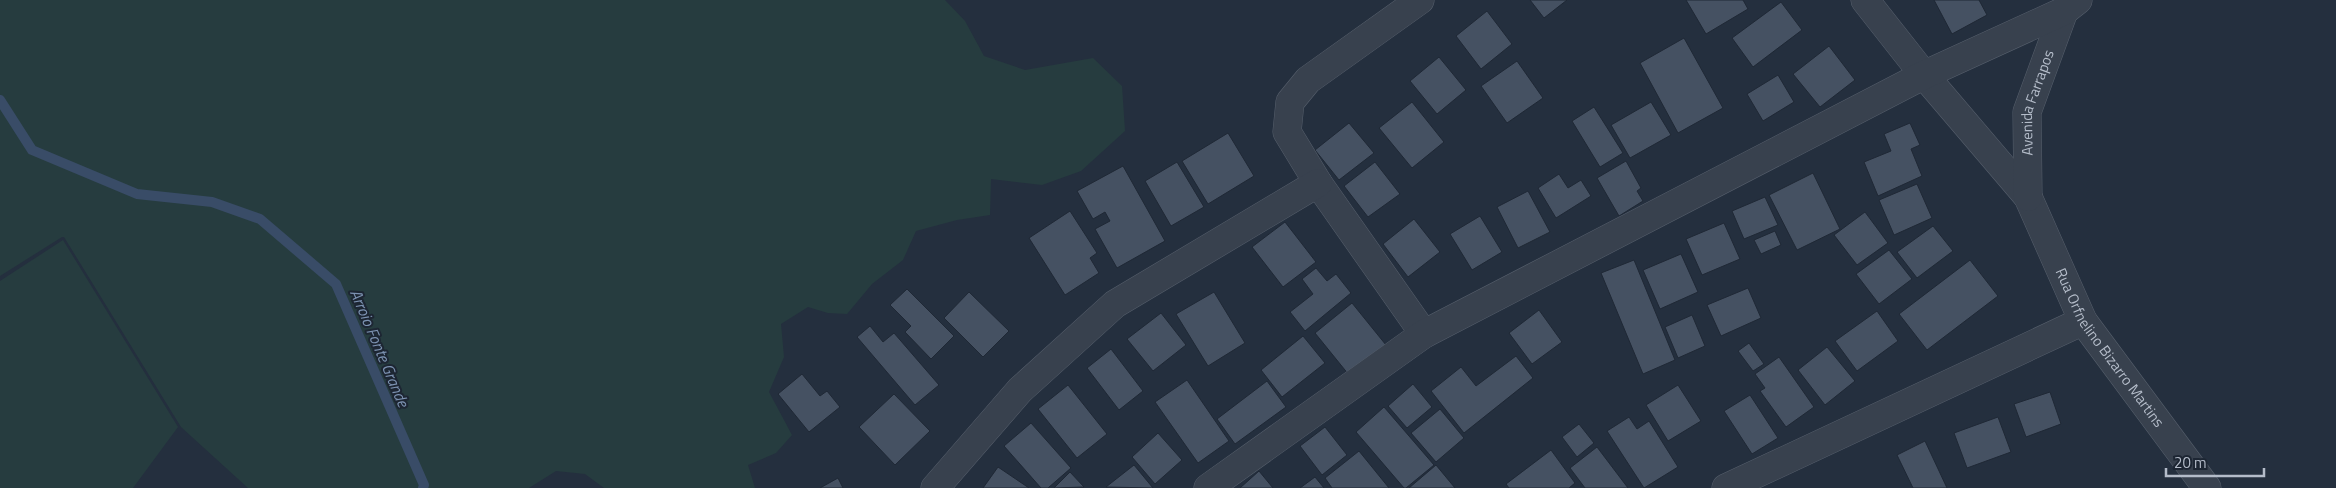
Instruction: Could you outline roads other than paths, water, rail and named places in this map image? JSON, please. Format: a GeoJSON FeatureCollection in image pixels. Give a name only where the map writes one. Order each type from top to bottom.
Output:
{"type":"FeatureCollection","features":[{"type":"Feature","properties":{"kind":"street"},"geometry":{"type":"LineString","coordinates":[[1420,0],[1308,80],[1290,102],[1288,132],[1318,183],[1424,334]]}},
{"type":"Feature","properties":{"kind":"street"},"geometry":{"type":"LineString","coordinates":[[1865,0],[1924,75],[2028,197]]}},
{"type":"Feature","properties":{"kind":"street","name":"Avenida Farrapos"},"geometry":{"type":"LineString","coordinates":[[1208,488],[1424,334],[1924,75],[2071,6]]}},
{"type":"Feature","properties":{"kind":"street","name":"Avenida Farrapos"},"geometry":{"type":"LineString","coordinates":[[2028,197],[2027,112],[2071,6]]}},
{"type":"Feature","properties":{"kind":"street"},"geometry":{"type":"LineString","coordinates":[[935,488],[1020,390],[1115,304],[1318,183]]}},
{"type":"Feature","properties":{"kind":"street","name":"Rua Orfnelino Bizarro Martins"},"geometry":{"type":"LineString","coordinates":[[2028,197],[2083,321],[2207,488]]}},
{"type":"Feature","properties":{"kind":"street"},"geometry":{"type":"LineString","coordinates":[[1726,488],[2083,321]]}},
{"type":"Feature","properties":{"kind":"waterway","name":"Arroio Fonte Grande"},"geometry":{"type":"LineString","coordinates":[[0,100],[32,150],[137,194],[212,202],[260,219],[336,284],[424,485],[423,488]]}}]}
